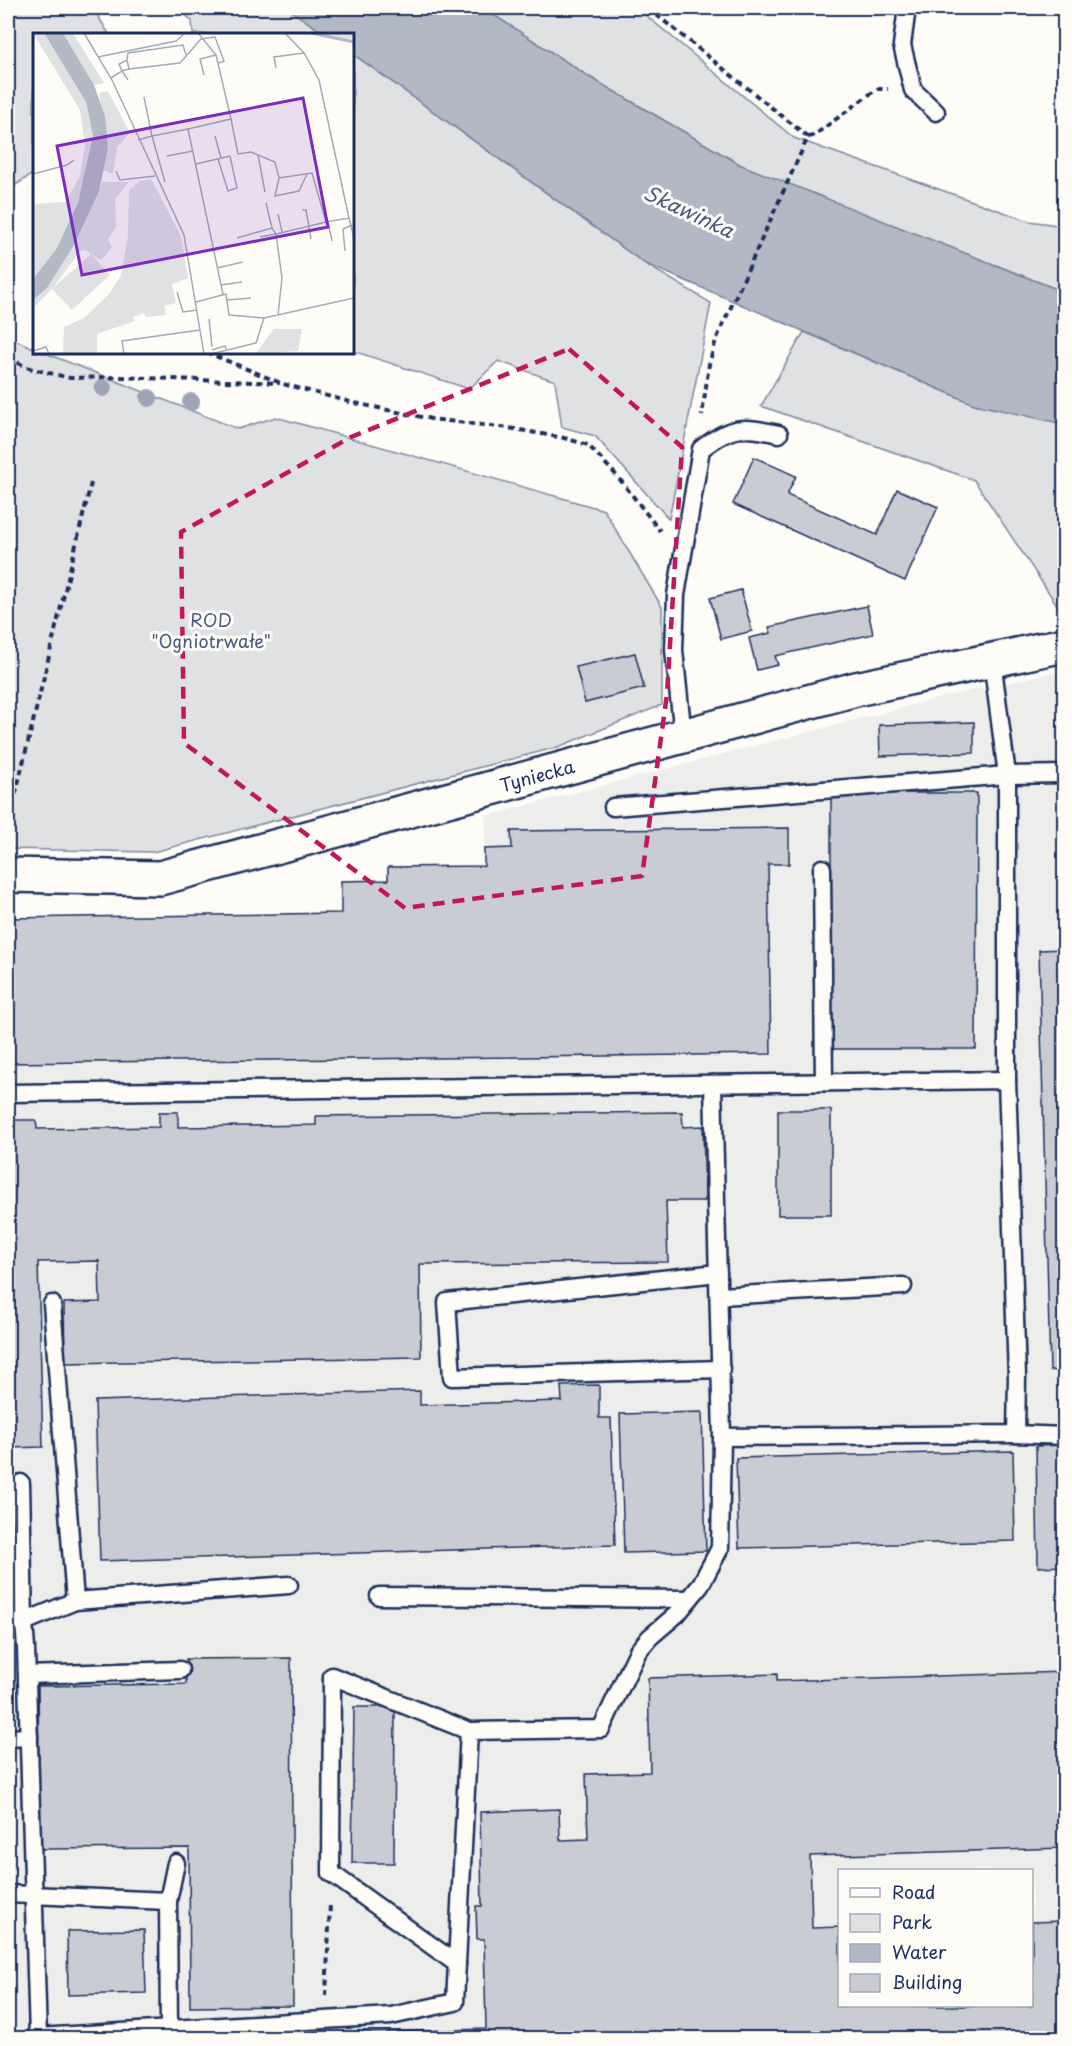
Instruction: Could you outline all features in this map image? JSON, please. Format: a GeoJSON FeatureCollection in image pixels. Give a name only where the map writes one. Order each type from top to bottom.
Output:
{"type":"FeatureCollection","features":[{"type":"Feature","properties":{"kind":"street","name":"Tyniecka"},"geometry":{"type":"LineString","coordinates":[[8,875],[160,878],[856,689],[1065,645]]}},
{"type":"Feature","properties":{"kind":"lane"},"geometry":{"type":"LineString","coordinates":[[907,8],[902,45],[913,90],[936,112]]}},
{"type":"Feature","properties":{"kind":"lane"},"geometry":{"type":"LineString","coordinates":[[683,736],[674,650],[676,595],[701,449],[721,434],[748,428],[778,434]]}},
{"type":"Feature","properties":{"kind":"lane"},"geometry":{"type":"LineString","coordinates":[[992,660],[1007,775],[1007,1080],[1017,1377],[1016,1434]]}},
{"type":"Feature","properties":{"kind":"lane"},"geometry":{"type":"LineString","coordinates":[[612,807],[1007,775],[1065,774]]}},
{"type":"Feature","properties":{"kind":"lane"},"geometry":{"type":"LineString","coordinates":[[822,868],[824,1082]]}},
{"type":"Feature","properties":{"kind":"lane"},"geometry":{"type":"LineString","coordinates":[[8,1093],[1007,1080]]}},
{"type":"Feature","properties":{"kind":"lane"},"geometry":{"type":"LineString","coordinates":[[457,1964],[331,1873],[332,1676],[469,1731],[601,1729],[638,1651],[650,1637],[677,1614],[700,1586],[720,1548],[721,1369],[713,1084]]}},
{"type":"Feature","properties":{"kind":"lane"},"geometry":{"type":"LineString","coordinates":[[718,1273],[447,1302],[452,1377],[721,1369]]}},
{"type":"Feature","properties":{"kind":"lane"},"geometry":{"type":"LineString","coordinates":[[719,1296],[903,1286]]}},
{"type":"Feature","properties":{"kind":"lane"},"geometry":{"type":"LineString","coordinates":[[52,1304],[75,1600]]}},
{"type":"Feature","properties":{"kind":"lane"},"geometry":{"type":"LineString","coordinates":[[722,1437],[1016,1434],[1065,1436]]}},
{"type":"Feature","properties":{"kind":"lane"},"geometry":{"type":"LineString","coordinates":[[21,1483],[16,1622],[27,1674],[38,2038],[391,2016],[455,2002],[469,1731]]}},
{"type":"Feature","properties":{"kind":"lane"},"geometry":{"type":"LineString","coordinates":[[16,1622],[75,1600],[289,1585]]}},
{"type":"Feature","properties":{"kind":"lane"},"geometry":{"type":"LineString","coordinates":[[379,1596],[689,1599]]}},
{"type":"Feature","properties":{"kind":"lane"},"geometry":{"type":"LineString","coordinates":[[27,1674],[180,1670]]}},
{"type":"Feature","properties":{"kind":"lane"},"geometry":{"type":"LineString","coordinates":[[8,1738],[29,1737]]}},
{"type":"Feature","properties":{"kind":"lane"},"geometry":{"type":"LineString","coordinates":[[169,2029],[168,1901],[176,1863]]}},
{"type":"Feature","properties":{"kind":"lane"},"geometry":{"type":"LineString","coordinates":[[8,1894],[168,1901]]}},
{"type":"Feature","properties":{"kind":"path"},"geometry":{"type":"LineString","coordinates":[[648,8],[808,137]]}},
{"type":"Feature","properties":{"kind":"path"},"geometry":{"type":"LineString","coordinates":[[808,137],[813,136],[877,88],[913,90]]}},
{"type":"Feature","properties":{"kind":"path"},"geometry":{"type":"LineString","coordinates":[[701,449],[699,436],[709,364],[716,340],[808,137]]}},
{"type":"Feature","properties":{"kind":"path"},"geometry":{"type":"LineString","coordinates":[[211,354],[284,384],[350,402],[431,418],[510,428],[588,445],[647,512],[681,560]]}},
{"type":"Feature","properties":{"kind":"path"},"geometry":{"type":"LineString","coordinates":[[8,358],[29,368],[70,378],[119,377],[284,384]]}},
{"type":"Feature","properties":{"kind":"path"},"geometry":{"type":"LineString","coordinates":[[8,825],[91,483]]}},
{"type":"Feature","properties":{"kind":"path"},"geometry":{"type":"LineString","coordinates":[[324,2020],[331,1873]]}},
{"type":"Feature","properties":{"kind":"highlighted area"},"geometry":{"type":"Polygon","coordinates":[[[569,349],[682,447],[667,694],[642,876],[405,908],[184,743],[181,532],[351,437],[569,349]]]}},
{"type":"Feature","properties":{"kind":"shaded area"},"geometry":{"type":"Polygon","coordinates":[[[1064,670],[1064,2038],[8,2038],[8,918],[341,913],[341,881],[388,880],[388,867],[484,866],[486,816],[951,695],[1064,670]]]}},
{"type":"Feature","properties":{"kind":"green space"},"geometry":{"type":"Polygon","coordinates":[[[8,8],[93,8],[108,33],[33,33],[33,174],[8,190],[8,8]]]}},
{"type":"Feature","properties":{"kind":"green space"},"geometry":{"type":"Polygon","coordinates":[[[178,8],[287,8],[324,33],[193,33],[192,21],[178,8]]]}},
{"type":"Feature","properties":{"kind":"green space"},"geometry":{"type":"Polygon","coordinates":[[[483,8],[637,8],[794,138],[1029,221],[1064,226],[1064,292],[741,165],[591,78],[483,8]]]}},
{"type":"Feature","properties":{"kind":"green space"},"geometry":{"type":"Polygon","coordinates":[[[354,55],[644,263],[711,303],[669,519],[595,436],[562,427],[555,381],[498,361],[469,389],[354,351],[354,55]]]}},
{"type":"Feature","properties":{"kind":"green space"},"geometry":{"type":"Polygon","coordinates":[[[804,332],[974,404],[1064,424],[1064,606],[1059,608],[974,480],[761,406],[804,332]]]}},
{"type":"Feature","properties":{"kind":"green space","name":"ROD \"Ogniotrwałe\""},"geometry":{"type":"Polygon","coordinates":[[[8,337],[33,348],[33,354],[48,354],[238,429],[276,417],[604,510],[662,607],[662,705],[558,747],[153,852],[8,849],[8,337]]]}},
{"type":"Feature","properties":{"kind":"water","name":"Skawinka"},"geometry":{"type":"Polygon","coordinates":[[[287,8],[483,8],[591,78],[741,165],[1064,292],[1064,424],[974,404],[644,263],[354,55],[354,33],[324,33],[287,8]]]}},
{"type":"Feature","properties":{"kind":"building"},"geometry":{"type":"Polygon","coordinates":[[[754,457],[796,476],[787,495],[877,535],[897,489],[938,507],[905,581],[733,504],[754,457]]]}},
{"type":"Feature","properties":{"kind":"building"},"geometry":{"type":"Polygon","coordinates":[[[741,590],[752,631],[721,639],[710,598],[741,590]]]}},
{"type":"Feature","properties":{"kind":"building"},"geometry":{"type":"Polygon","coordinates":[[[867,606],[873,634],[775,656],[778,665],[757,670],[749,638],[771,633],[769,627],[867,606]]]}},
{"type":"Feature","properties":{"kind":"building"},"geometry":{"type":"Polygon","coordinates":[[[635,653],[644,688],[585,703],[576,667],[635,653]]]}},
{"type":"Feature","properties":{"kind":"building"},"geometry":{"type":"Polygon","coordinates":[[[974,722],[974,753],[880,756],[879,725],[974,722]]]}},
{"type":"Feature","properties":{"kind":"building"},"geometry":{"type":"Polygon","coordinates":[[[831,793],[977,793],[976,1049],[831,1049],[831,793]]]}},
{"type":"Feature","properties":{"kind":"building"},"geometry":{"type":"Polygon","coordinates":[[[789,828],[789,864],[768,864],[771,1054],[8,1063],[8,918],[341,913],[341,881],[388,880],[388,867],[484,866],[484,849],[512,848],[511,831],[789,828]]]}},
{"type":"Feature","properties":{"kind":"building"},"geometry":{"type":"Polygon","coordinates":[[[1064,949],[1064,1370],[1050,1371],[1039,950],[1064,949]]]}},
{"type":"Feature","properties":{"kind":"building"},"geometry":{"type":"Polygon","coordinates":[[[778,1110],[831,1110],[831,1215],[778,1215],[778,1110]]]}},
{"type":"Feature","properties":{"kind":"building"},"geometry":{"type":"Polygon","coordinates":[[[159,1112],[178,1112],[178,1127],[316,1125],[316,1116],[682,1112],[683,1127],[703,1126],[705,1201],[666,1201],[668,1262],[420,1264],[421,1357],[65,1363],[64,1303],[100,1302],[99,1261],[38,1262],[43,1447],[8,1448],[8,1120],[36,1120],[37,1129],[159,1127],[159,1112]]]}},
{"type":"Feature","properties":{"kind":"building"},"geometry":{"type":"Polygon","coordinates":[[[599,1385],[599,1418],[611,1418],[615,1545],[100,1561],[95,1401],[420,1391],[420,1405],[562,1401],[561,1386],[599,1385]]]}},
{"type":"Feature","properties":{"kind":"building"},"geometry":{"type":"Polygon","coordinates":[[[702,1412],[706,1551],[624,1553],[620,1414],[702,1412]]]}},
{"type":"Feature","properties":{"kind":"building"},"geometry":{"type":"Polygon","coordinates":[[[1064,1445],[1064,1566],[1038,1567],[1036,1446],[1064,1445]]]}},
{"type":"Feature","properties":{"kind":"building"},"geometry":{"type":"Polygon","coordinates":[[[1013,1451],[1015,1541],[739,1548],[736,1458],[1013,1451]]]}},
{"type":"Feature","properties":{"kind":"building"},"geometry":{"type":"Polygon","coordinates":[[[291,1658],[293,2006],[190,2007],[189,1848],[40,1849],[38,1686],[186,1684],[186,1659],[291,1658]]]}},
{"type":"Feature","properties":{"kind":"building"},"geometry":{"type":"Polygon","coordinates":[[[1064,1672],[1064,1848],[810,1856],[812,1928],[838,1927],[838,2007],[1033,2007],[1033,1922],[1064,1921],[1064,2038],[361,2038],[361,2033],[486,2029],[484,1939],[477,1939],[476,1906],[482,1906],[480,1812],[559,1809],[560,1840],[588,1839],[586,1774],[650,1772],[648,1678],[777,1674],[777,1681],[1064,1672]]]}},
{"type":"Feature","properties":{"kind":"building"},"geometry":{"type":"Polygon","coordinates":[[[354,1707],[395,1707],[394,1863],[352,1863],[354,1707]]]}},
{"type":"Feature","properties":{"kind":"building"},"geometry":{"type":"Polygon","coordinates":[[[144,1930],[146,1993],[68,1995],[67,1931],[144,1930]]]}}]}
